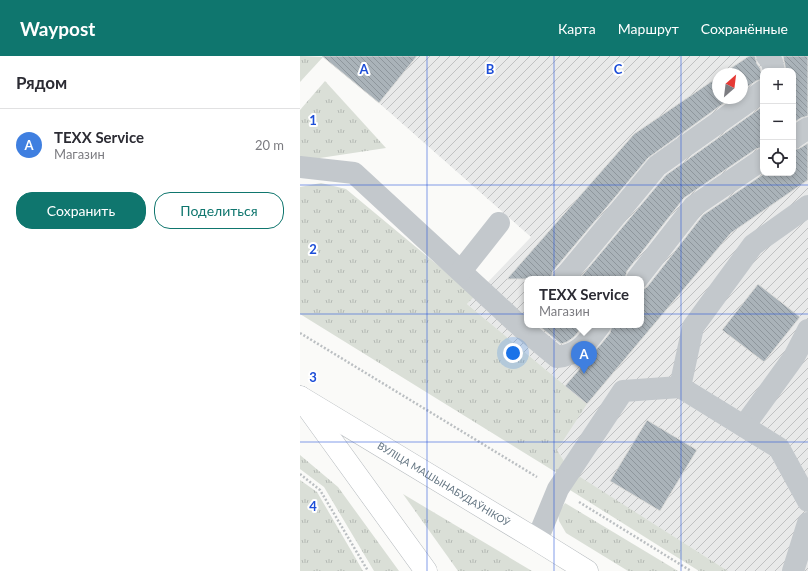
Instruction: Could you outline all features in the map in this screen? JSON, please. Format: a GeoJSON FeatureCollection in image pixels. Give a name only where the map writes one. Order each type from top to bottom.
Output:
{"type":"FeatureCollection","features":[{"type":"Feature","properties":{"kind":"main road","name":"ВУЛІЦА МАШЫНАБУДАЎНІКОЎ"},"geometry":{"type":"LineString","coordinates":[[300,397],[587,571]]}},
{"type":"Feature","properties":{"kind":"main road"},"geometry":{"type":"LineString","coordinates":[[300,397],[426,571]]}},
{"type":"Feature","properties":{"kind":"lane"},"geometry":{"type":"LineString","coordinates":[[767,56],[772,62],[773,68]]}},
{"type":"Feature","properties":{"kind":"lane"},"geometry":{"type":"LineString","coordinates":[[565,276],[657,166],[760,93]]}},
{"type":"Feature","properties":{"kind":"lane"},"geometry":{"type":"LineString","coordinates":[[796,136],[808,128]]}},
{"type":"Feature","properties":{"kind":"lane"},"geometry":{"type":"LineString","coordinates":[[638,276],[694,206],[760,161]]}},
{"type":"Feature","properties":{"kind":"lane"},"geometry":{"type":"LineString","coordinates":[[300,167],[354,173],[461,271],[524,324]]}},
{"type":"Feature","properties":{"kind":"lane"},"geometry":{"type":"LineString","coordinates":[[680,387],[694,327],[753,245],[808,206]]}},
{"type":"Feature","properties":{"kind":"lane"},"geometry":{"type":"LineString","coordinates":[[461,271],[500,223]]}},
{"type":"Feature","properties":{"kind":"lane"},"geometry":{"type":"LineString","coordinates":[[528,328],[557,357],[568,356],[584,346],[598,328]]}},
{"type":"Feature","properties":{"kind":"lane"},"geometry":{"type":"LineString","coordinates":[[744,426],[794,357],[808,330]]}},
{"type":"Feature","properties":{"kind":"lane"},"geometry":{"type":"LineString","coordinates":[[537,540],[558,489],[623,391],[680,387],[779,448],[808,501]]}},
{"type":"Feature","properties":{"kind":"lane"},"geometry":{"type":"LineString","coordinates":[[793,571],[808,523]]}},
{"type":"Feature","properties":{"kind":"path"},"geometry":{"type":"LineString","coordinates":[[300,333],[691,571]]}},
{"type":"Feature","properties":{"kind":"path"},"geometry":{"type":"LineString","coordinates":[[300,474],[320,490],[368,571]]}},
{"type":"Feature","properties":{"kind":"shaded area"},"geometry":{"type":"Polygon","coordinates":[[[322,56],[808,56],[808,571],[728,571],[571,472],[557,450],[565,386],[467,304],[531,237],[379,103],[322,56]]]}},
{"type":"Feature","properties":{"kind":"green space"},"geometry":{"type":"Polygon","coordinates":[[[300,56],[323,57],[300,82],[300,56]]]}},
{"type":"Feature","properties":{"kind":"green space"},"geometry":{"type":"Polygon","coordinates":[[[325,81],[386,148],[300,161],[300,110],[325,81]]]}},
{"type":"Feature","properties":{"kind":"green space"},"geometry":{"type":"Polygon","coordinates":[[[321,183],[346,189],[475,296],[467,304],[587,404],[557,450],[571,472],[557,473],[300,314],[300,187],[321,183]]]}},
{"type":"Feature","properties":{"kind":"green space"},"geometry":{"type":"Polygon","coordinates":[[[300,455],[338,487],[399,571],[374,571],[324,487],[300,469],[300,455]]]}},
{"type":"Feature","properties":{"kind":"green space"},"geometry":{"type":"Polygon","coordinates":[[[577,475],[728,571],[699,571],[570,490],[577,475]]]}},
{"type":"Feature","properties":{"kind":"green space"},"geometry":{"type":"Polygon","coordinates":[[[300,480],[317,492],[363,571],[300,571],[300,480]]]}},
{"type":"Feature","properties":{"kind":"green space"},"geometry":{"type":"Polygon","coordinates":[[[403,494],[532,571],[458,571],[403,494]]]}},
{"type":"Feature","properties":{"kind":"green space"},"geometry":{"type":"Polygon","coordinates":[[[565,503],[678,571],[628,571],[566,533],[559,521],[558,513],[565,503]]]}},
{"type":"Feature","properties":{"kind":"building"},"geometry":{"type":"Polygon","coordinates":[[[322,56],[417,56],[379,103],[322,56]]]}},
{"type":"Feature","properties":{"kind":"building"},"geometry":{"type":"Polygon","coordinates":[[[749,56],[755,56],[757,64],[760,68],[760,80],[748,87],[748,68],[731,68],[749,56]]]}},
{"type":"Feature","properties":{"kind":"building"},"geometry":{"type":"Polygon","coordinates":[[[783,56],[808,56],[808,116],[796,121],[796,68],[785,68],[783,56]]]}},
{"type":"Feature","properties":{"kind":"building"},"geometry":{"type":"Polygon","coordinates":[[[712,81],[712,104],[723,104],[648,158],[553,271],[552,276],[524,276],[524,279],[507,279],[634,134],[712,81]]]}},
{"type":"Feature","properties":{"kind":"building"},"geometry":{"type":"Polygon","coordinates":[[[760,108],[760,148],[756,149],[684,198],[627,271],[626,276],[582,276],[666,175],[760,108]]]}},
{"type":"Feature","properties":{"kind":"building"},"geometry":{"type":"Polygon","coordinates":[[[808,143],[808,180],[731,233],[587,404],[565,386],[582,366],[579,364],[590,356],[601,344],[610,333],[611,328],[644,328],[644,289],[703,215],[761,176],[796,176],[796,149],[808,143]]]}},
{"type":"Feature","properties":{"kind":"building"},"geometry":{"type":"Polygon","coordinates":[[[758,284],[800,317],[764,362],[722,330],[758,284]]]}},
{"type":"Feature","properties":{"kind":"building"},"geometry":{"type":"Polygon","coordinates":[[[542,328],[582,328],[574,337],[561,344],[542,328]]]}},
{"type":"Feature","properties":{"kind":"building"},"geometry":{"type":"Polygon","coordinates":[[[647,420],[697,450],[660,511],[610,481],[647,420]]]}},
{"type":"Feature","properties":{"kind":"place","name":"TEXX Service"},"geometry":{"type":"Point","coordinates":[584,374]}}]}
